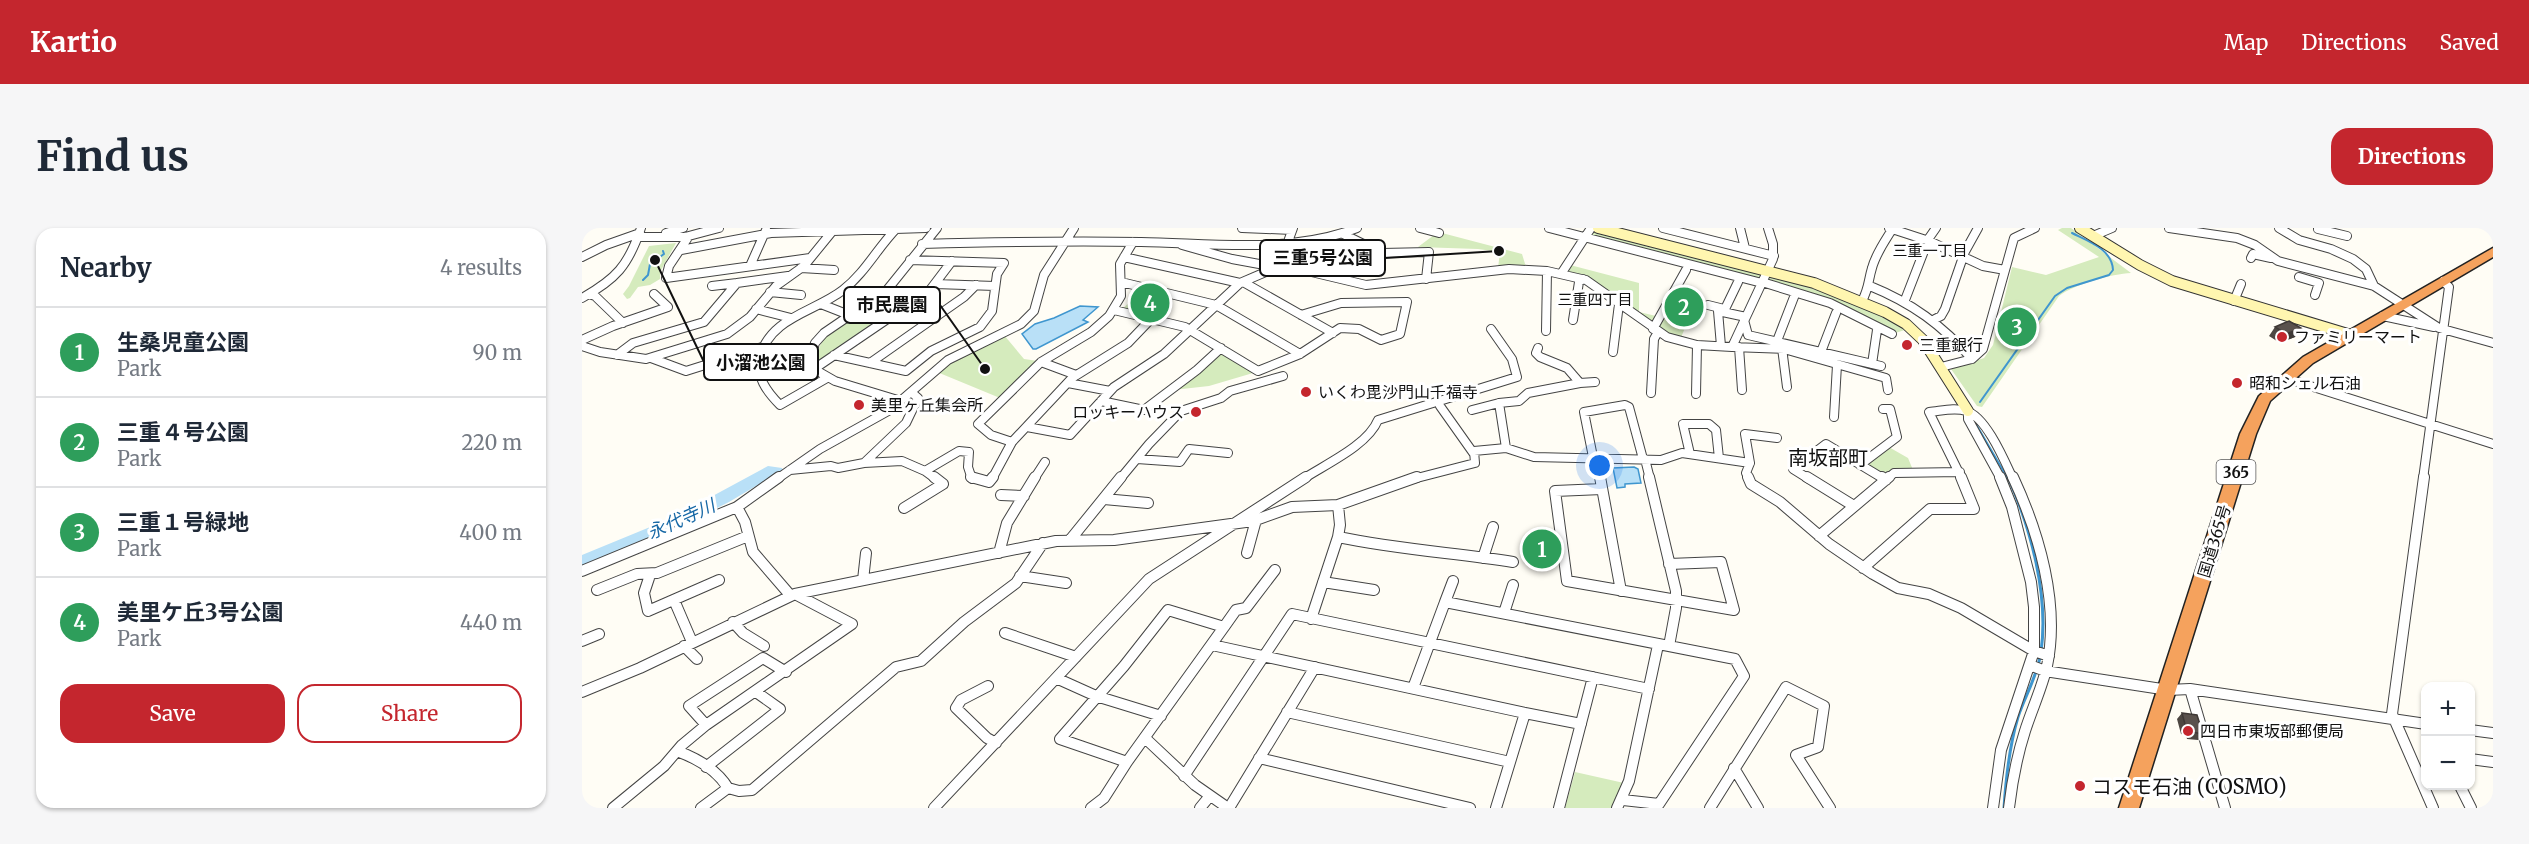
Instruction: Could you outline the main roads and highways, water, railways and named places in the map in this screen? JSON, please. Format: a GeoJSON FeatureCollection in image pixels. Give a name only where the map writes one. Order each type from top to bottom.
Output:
{"type":"FeatureCollection","features":[{"type":"Feature","properties":{"kind":"highway","name":"国道365号"},"geometry":{"type":"LineString","coordinates":[[2129,808],[2248,434],[2264,399],[2308,360],[2493,252]]}},
{"type":"Feature","properties":{"kind":"water"},"geometry":{"type":"Polygon","coordinates":[[[1080,306],[1098,307],[1083,320],[1088,322],[1036,349],[1033,349],[1022,334],[1035,324],[1080,306]]]}},
{"type":"Feature","properties":{"kind":"water"},"geometry":{"type":"Polygon","coordinates":[[[1634,467],[1638,469],[1641,483],[1625,484],[1625,487],[1617,488],[1613,468],[1634,467]]]}},
{"type":"Feature","properties":{"kind":"waterway"},"geometry":{"type":"LineString","coordinates":[[1980,402],[2055,296],[2067,288],[2109,275],[2113,270],[2112,263],[2104,251],[2072,233]]}},
{"type":"Feature","properties":{"kind":"waterway"},"geometry":{"type":"LineString","coordinates":[[643,280],[648,275],[650,264],[664,254],[663,251]]}},
{"type":"Feature","properties":{"kind":"waterway"},"geometry":{"type":"LineString","coordinates":[[1973,419],[2008,479]]}},
{"type":"Feature","properties":{"kind":"waterway","name":"永代寺川"},"geometry":{"type":"LineString","coordinates":[[582,562],[678,522],[768,471],[776,472]]}},
{"type":"Feature","properties":{"kind":"waterway"},"geometry":{"type":"LineString","coordinates":[[2004,808],[2012,740],[2018,717],[2037,669],[2043,631],[2040,586],[2031,540],[2008,477]]}},
{"type":"Feature","properties":{"kind":"place","name":"三重5号公園"},"geometry":{"type":"Point","coordinates":[1499,251]}},
{"type":"Feature","properties":{"kind":"place","name":"小溜池公園"},"geometry":{"type":"Point","coordinates":[655,260]}},
{"type":"Feature","properties":{"kind":"place","name":"美里ケ丘3号公園"},"geometry":{"type":"Point","coordinates":[1150,303]}},
{"type":"Feature","properties":{"kind":"place","name":"三重４号公園"},"geometry":{"type":"Point","coordinates":[1684,307]}},
{"type":"Feature","properties":{"kind":"place","name":"三重１号緑地"},"geometry":{"type":"Point","coordinates":[2017,327]}},
{"type":"Feature","properties":{"kind":"place","name":"ファミリーマート"},"geometry":{"type":"Point","coordinates":[2282,337]}},
{"type":"Feature","properties":{"kind":"place","name":"三重銀行"},"geometry":{"type":"Point","coordinates":[1907,345]}},
{"type":"Feature","properties":{"kind":"place","name":"市民農園"},"geometry":{"type":"Point","coordinates":[985,369]}},
{"type":"Feature","properties":{"kind":"place","name":"昭和シェル石油"},"geometry":{"type":"Point","coordinates":[2237,383]}},
{"type":"Feature","properties":{"kind":"place","name":"いくわ毘沙門山千福寺"},"geometry":{"type":"Point","coordinates":[1306,392]}},
{"type":"Feature","properties":{"kind":"place","name":"美里ヶ丘集会所"},"geometry":{"type":"Point","coordinates":[859,405]}},
{"type":"Feature","properties":{"kind":"place","name":"ロッキーハウス"},"geometry":{"type":"Point","coordinates":[1196,412]}},
{"type":"Feature","properties":{"kind":"place","name":"生桑児童公園"},"geometry":{"type":"Point","coordinates":[1542,549]}},
{"type":"Feature","properties":{"kind":"place","name":"四日市東坂部郵便局"},"geometry":{"type":"Point","coordinates":[2188,731]}},
{"type":"Feature","properties":{"kind":"place","name":"コスモ石油 (COSMO)"},"geometry":{"type":"Point","coordinates":[2080,786]}},
{"type":"Feature","properties":{"kind":"district","name":"三重一丁目"},"geometry":{"type":"Point","coordinates":[1930,250]}},
{"type":"Feature","properties":{"kind":"district","name":"三重四丁目"},"geometry":{"type":"Point","coordinates":[1595,299]}},
{"type":"Feature","properties":{"kind":"district","name":"南坂部町"},"geometry":{"type":"Point","coordinates":[1828,457]}}]}
